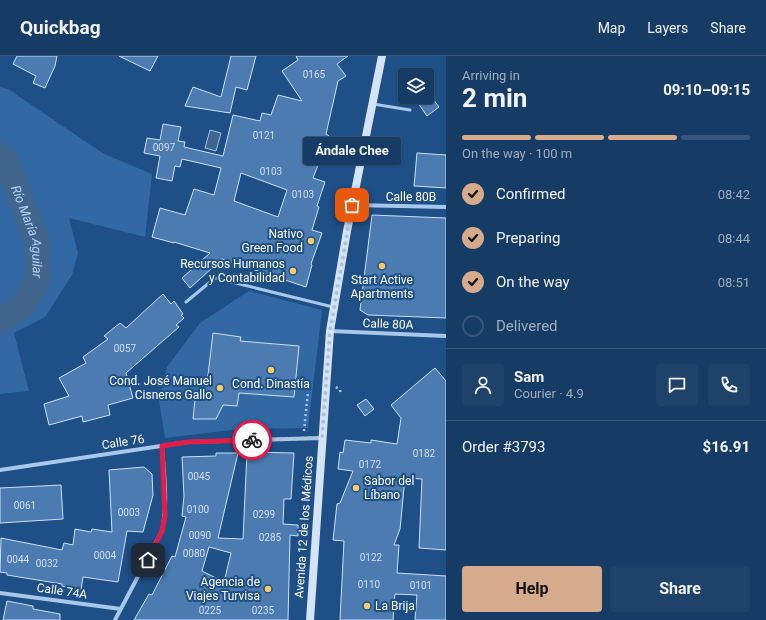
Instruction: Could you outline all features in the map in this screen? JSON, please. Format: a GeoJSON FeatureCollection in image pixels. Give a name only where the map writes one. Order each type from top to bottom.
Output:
{"type":"FeatureCollection","features":[{"type":"Feature","properties":{"kind":"main road","name":"Avenida 12 de los Médicos"},"geometry":{"type":"LineString","coordinates":[[310,620],[322,438],[333,307],[382,58]]}},
{"type":"Feature","properties":{"kind":"street","name":"Calle 80B"},"geometry":{"type":"LineString","coordinates":[[352,205],[446,207]]}},
{"type":"Feature","properties":{"kind":"street","name":"Calle 80A"},"geometry":{"type":"LineString","coordinates":[[330,331],[446,336]]}},
{"type":"Feature","properties":{"kind":"street","name":"Calle 76"},"geometry":{"type":"LineString","coordinates":[[0,470],[188,442],[322,438]]}},
{"type":"Feature","properties":{"kind":"street"},"geometry":{"type":"LineString","coordinates":[[115,620],[162,531],[165,516],[165,501],[162,446]]}},
{"type":"Feature","properties":{"kind":"street","name":"Calle 74A"},"geometry":{"type":"LineString","coordinates":[[0,593],[121,609]]}},
{"type":"Feature","properties":{"kind":"lane"},"geometry":{"type":"LineString","coordinates":[[372,104],[410,110]]}},
{"type":"Feature","properties":{"kind":"lane"},"geometry":{"type":"LineString","coordinates":[[186,302],[215,278],[333,307]]}},
{"type":"Feature","properties":{"kind":"path"},"geometry":{"type":"LineString","coordinates":[[336,387],[339,389],[341,394]]}},
{"type":"Feature","properties":{"kind":"path"},"geometry":{"type":"LineString","coordinates":[[303,438],[308,392]]}},
{"type":"Feature","properties":{"kind":"shaded area"},"geometry":{"type":"Polygon","coordinates":[[[0,87],[8,89],[104,154],[152,174],[145,237],[69,218],[78,253],[72,275],[45,317],[14,333],[29,391],[0,394],[0,87]]]}},
{"type":"Feature","properties":{"kind":"shaded area"},"geometry":{"type":"Polygon","coordinates":[[[210,130],[221,133],[216,151],[205,148],[210,130]]]}},
{"type":"Feature","properties":{"kind":"shaded area"},"geometry":{"type":"Polygon","coordinates":[[[249,291],[322,310],[308,428],[239,429],[165,438],[159,401],[167,367],[200,323],[249,291]]]}},
{"type":"Feature","properties":{"kind":"building"},"geometry":{"type":"Polygon","coordinates":[[[17,56],[57,56],[55,66],[45,88],[33,83],[36,76],[13,64],[17,56]]]}},
{"type":"Feature","properties":{"kind":"building"},"geometry":{"type":"Polygon","coordinates":[[[119,56],[158,56],[150,71],[119,56]]]}},
{"type":"Feature","properties":{"kind":"building"},"geometry":{"type":"Polygon","coordinates":[[[231,56],[256,56],[247,90],[236,87],[230,113],[185,106],[193,87],[221,97],[231,56]]]}},
{"type":"Feature","properties":{"kind":"building"},"geometry":{"type":"Polygon","coordinates":[[[296,56],[348,56],[337,64],[346,76],[338,81],[326,134],[329,136],[313,178],[325,182],[317,206],[319,207],[312,230],[322,233],[311,264],[306,287],[222,259],[190,288],[182,278],[210,253],[152,237],[160,208],[185,215],[194,189],[214,195],[221,168],[182,159],[180,167],[175,166],[172,181],[156,178],[160,156],[144,153],[147,138],[160,140],[163,124],[181,127],[178,141],[185,142],[184,147],[223,156],[233,115],[260,121],[262,113],[271,115],[278,95],[302,101],[282,71],[298,60],[296,56]],[[241,173],[234,201],[278,217],[287,190],[241,173]]]}},
{"type":"Feature","properties":{"kind":"building"},"geometry":{"type":"Polygon","coordinates":[[[434,100],[439,107],[427,116],[419,104],[434,104],[434,100]]]}},
{"type":"Feature","properties":{"kind":"building"},"geometry":{"type":"Polygon","coordinates":[[[417,153],[446,155],[446,188],[414,186],[417,153]]]}},
{"type":"Feature","properties":{"kind":"building","name":"Start Active Apartments"},"geometry":{"type":"Polygon","coordinates":[[[372,215],[446,218],[446,318],[368,315],[360,310],[372,215]]]}},
{"type":"Feature","properties":{"kind":"building"},"geometry":{"type":"Polygon","coordinates":[[[163,294],[171,304],[174,301],[184,318],[176,325],[179,327],[126,373],[133,398],[108,405],[110,415],[83,422],[82,416],[49,425],[44,404],[69,396],[59,378],[86,363],[83,357],[108,339],[104,336],[120,323],[126,328],[163,294]]]}},
{"type":"Feature","properties":{"kind":"building"},"geometry":{"type":"Polygon","coordinates":[[[213,333],[241,337],[240,341],[299,346],[294,397],[239,393],[237,406],[223,405],[216,419],[193,419],[195,400],[208,375],[213,333]]]}},
{"type":"Feature","properties":{"kind":"building"},"geometry":{"type":"Polygon","coordinates":[[[435,368],[446,381],[446,550],[419,548],[422,479],[405,478],[400,529],[394,545],[399,545],[397,573],[446,576],[446,618],[445,620],[415,620],[417,595],[395,594],[393,620],[340,620],[344,541],[333,540],[337,504],[340,503],[353,471],[338,469],[340,452],[343,453],[345,440],[371,443],[371,440],[397,444],[401,418],[391,405],[435,368]]]}},
{"type":"Feature","properties":{"kind":"building"},"geometry":{"type":"Polygon","coordinates":[[[366,399],[374,409],[365,416],[357,405],[366,399]]]}},
{"type":"Feature","properties":{"kind":"building"},"geometry":{"type":"Polygon","coordinates":[[[247,452],[294,453],[291,499],[284,499],[283,524],[298,525],[298,536],[290,535],[288,620],[134,620],[149,594],[152,595],[172,556],[175,557],[186,517],[182,516],[184,496],[182,457],[216,456],[216,453],[238,453],[218,538],[243,539],[247,452]],[[209,547],[202,571],[224,582],[231,553],[209,547]]]}},
{"type":"Feature","properties":{"kind":"building"},"geometry":{"type":"Polygon","coordinates":[[[144,467],[152,474],[153,495],[143,532],[127,531],[118,582],[83,577],[81,590],[62,586],[62,584],[7,575],[7,573],[0,572],[1,538],[62,550],[64,543],[73,545],[75,529],[91,532],[92,529],[112,532],[109,470],[144,467]]]}},
{"type":"Feature","properties":{"kind":"building"},"geometry":{"type":"Polygon","coordinates":[[[61,485],[63,519],[0,523],[0,488],[61,485]]]}},
{"type":"Feature","properties":{"kind":"building"},"geometry":{"type":"Polygon","coordinates":[[[7,601],[33,606],[33,609],[60,614],[60,620],[3,620],[7,601]]]}},
{"type":"Feature","properties":{"kind":"waterway","name":"Río María Aguilar"},"geometry":{"type":"LineString","coordinates":[[0,155],[6,161],[37,241],[38,280],[24,305],[0,321]]}},
{"type":"Feature","properties":{"kind":"way so far"},"geometry":{"type":"LineString","coordinates":[[252,440],[322,438],[333,307],[352,205]]}},
{"type":"Feature","properties":{"kind":"place","name":"Ándale Chee"},"geometry":{"type":"Point","coordinates":[352,205]}},
{"type":"Feature","properties":{"kind":"place","name":"Nativo Green Food"},"geometry":{"type":"Point","coordinates":[311,241]}},
{"type":"Feature","properties":{"kind":"place","name":"Start Active Apartments"},"geometry":{"type":"Point","coordinates":[382,266]}},
{"type":"Feature","properties":{"kind":"place","name":"Recursos Humanos y Contabilidad"},"geometry":{"type":"Point","coordinates":[293,271]}},
{"type":"Feature","properties":{"kind":"place","name":"Cond. Dinastía"},"geometry":{"type":"Point","coordinates":[271,370]}},
{"type":"Feature","properties":{"kind":"place","name":"Cond. José Manuel Cisneros Gallo"},"geometry":{"type":"Point","coordinates":[220,388]}},
{"type":"Feature","properties":{"kind":"place","name":"Sabor del Líbano"},"geometry":{"type":"Point","coordinates":[356,488]}},
{"type":"Feature","properties":{"kind":"place","name":"Agencia de Viajes Turvisa"},"geometry":{"type":"Point","coordinates":[268,589]}},
{"type":"Feature","properties":{"kind":"place","name":"La Brija"},"geometry":{"type":"Point","coordinates":[367,606]}},
{"type":"Feature","properties":{"kind":"route"},"geometry":{"type":"LineString","coordinates":[[148,560],[162,531],[165,516],[162,446],[188,442],[252,440]]}}]}
